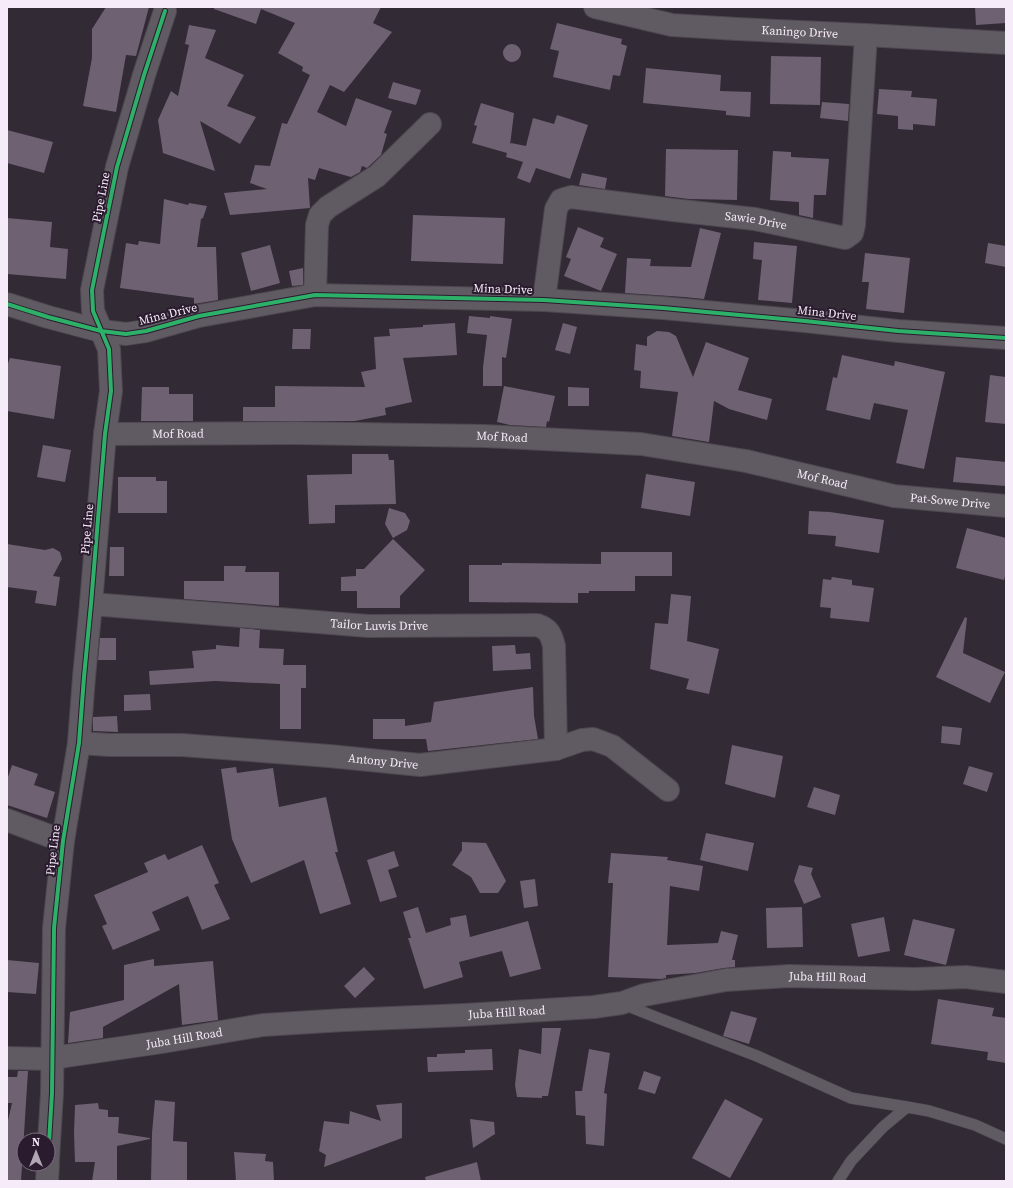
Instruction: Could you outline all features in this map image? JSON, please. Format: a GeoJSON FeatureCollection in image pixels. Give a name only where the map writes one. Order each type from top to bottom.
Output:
{"type":"FeatureCollection","features":[{"type":"Feature","properties":{"kind":"street","name":"Kaningo Drive"},"geometry":{"type":"LineString","coordinates":[[595,7],[672,25],[1006,43]]}},
{"type":"Feature","properties":{"kind":"street","name":"Pipe Line"},"geometry":{"type":"LineString","coordinates":[[50,1132],[52,1093],[54,928],[63,841],[79,743],[105,434],[111,391],[109,349],[93,311],[92,290],[117,166],[165,11]]}},
{"type":"Feature","properties":{"kind":"street","name":"Sawie Drive"},"geometry":{"type":"LineString","coordinates":[[544,300],[556,209],[561,200],[571,197],[755,219],[845,238],[852,233],[854,225],[866,35]]}},
{"type":"Feature","properties":{"kind":"street"},"geometry":{"type":"LineString","coordinates":[[315,295],[317,225],[320,215],[328,207],[377,176],[430,124]]}},
{"type":"Feature","properties":{"kind":"street","name":"Mina Drive"},"geometry":{"type":"LineString","coordinates":[[7,304],[101,331],[126,334],[146,331],[199,316],[315,295],[544,300],[663,308],[797,320],[898,332],[1006,338]]}},
{"type":"Feature","properties":{"kind":"street","name":"Mof Road"},"geometry":{"type":"LineString","coordinates":[[105,434],[296,433],[484,436],[641,444],[746,461],[894,496]]}},
{"type":"Feature","properties":{"kind":"street","name":"Pat-Sowe Drive"},"geometry":{"type":"LineString","coordinates":[[894,496],[1006,506]]}},
{"type":"Feature","properties":{"kind":"street","name":"Tailor Luwis Drive"},"geometry":{"type":"LineString","coordinates":[[91,604],[368,626],[537,625],[545,628],[552,637],[554,646],[556,749]]}},
{"type":"Feature","properties":{"kind":"street","name":"Antony Drive"},"geometry":{"type":"LineString","coordinates":[[79,743],[110,745],[182,745],[329,756],[420,765],[556,749],[582,740],[594,739],[612,746],[668,790]]}},
{"type":"Feature","properties":{"kind":"street"},"geometry":{"type":"LineString","coordinates":[[7,820],[63,841]]}},
{"type":"Feature","properties":{"kind":"street","name":"Juba Hill Road"},"geometry":{"type":"LineString","coordinates":[[7,1058],[52,1059],[263,1025],[594,1007],[622,1003],[644,995],[726,980],[789,976],[915,979],[966,977],[1006,982]]}},
{"type":"Feature","properties":{"kind":"lane"},"geometry":{"type":"LineString","coordinates":[[622,1003],[757,1056],[851,1098],[929,1111],[975,1125],[1006,1139]]}},
{"type":"Feature","properties":{"kind":"lane"},"geometry":{"type":"LineString","coordinates":[[838,1181],[851,1161],[884,1127],[907,1107]]}},
{"type":"Feature","properties":{"kind":"building"},"geometry":{"type":"Polygon","coordinates":[[[106,7],[149,7],[136,56],[126,55],[116,112],[83,106],[92,58],[92,29],[106,7]]]}},
{"type":"Feature","properties":{"kind":"building"},"geometry":{"type":"Polygon","coordinates":[[[214,7],[381,7],[373,23],[392,32],[344,92],[330,85],[317,112],[346,126],[356,98],[392,111],[384,133],[387,134],[381,155],[367,168],[362,166],[360,172],[351,177],[319,168],[315,180],[308,178],[310,208],[230,215],[224,193],[267,189],[250,183],[255,165],[270,166],[282,123],[287,124],[310,75],[302,71],[303,67],[278,53],[295,23],[261,9],[256,24],[214,9],[214,7]]]}},
{"type":"Feature","properties":{"kind":"building"},"geometry":{"type":"Polygon","coordinates":[[[975,7],[1006,7],[1006,23],[976,25],[975,7]]]}},
{"type":"Feature","properties":{"kind":"building"},"geometry":{"type":"Polygon","coordinates":[[[557,23],[622,39],[621,44],[627,46],[620,76],[613,75],[610,90],[553,77],[559,51],[550,49],[557,23]]]}},
{"type":"Feature","properties":{"kind":"building"},"geometry":{"type":"Polygon","coordinates":[[[189,25],[216,30],[205,58],[244,75],[227,106],[256,117],[240,144],[200,121],[215,171],[163,153],[158,120],[171,91],[178,96],[189,45],[185,44],[189,25]]]}},
{"type":"Feature","properties":{"kind":"building"},"geometry":{"type":"Polygon","coordinates":[[[512,44],[516,45],[520,49],[520,57],[516,61],[512,62],[508,61],[504,57],[503,53],[504,49],[508,45],[512,44]]]}},
{"type":"Feature","properties":{"kind":"building"},"geometry":{"type":"Polygon","coordinates":[[[771,56],[821,57],[820,105],[770,104],[771,56]]]}},
{"type":"Feature","properties":{"kind":"building"},"geometry":{"type":"Polygon","coordinates":[[[646,68],[721,75],[720,91],[751,92],[750,117],[726,115],[726,111],[643,103],[646,68]]]}},
{"type":"Feature","properties":{"kind":"building"},"geometry":{"type":"Polygon","coordinates":[[[393,82],[421,90],[416,105],[388,98],[393,82]]]}},
{"type":"Feature","properties":{"kind":"building"},"geometry":{"type":"Polygon","coordinates":[[[879,89],[912,91],[911,97],[937,99],[935,126],[913,124],[913,130],[898,129],[898,116],[877,114],[879,89]]]}},
{"type":"Feature","properties":{"kind":"building"},"geometry":{"type":"Polygon","coordinates":[[[822,102],[849,104],[848,121],[820,118],[822,102]]]}},
{"type":"Feature","properties":{"kind":"building"},"geometry":{"type":"Polygon","coordinates":[[[481,103],[514,113],[510,145],[511,143],[526,146],[533,118],[554,124],[557,115],[588,125],[570,179],[536,168],[530,183],[517,178],[523,162],[506,157],[507,153],[472,143],[477,126],[474,125],[481,103]]]}},
{"type":"Feature","properties":{"kind":"building"},"geometry":{"type":"Polygon","coordinates":[[[7,130],[53,142],[44,173],[7,163],[7,130]]]}},
{"type":"Feature","properties":{"kind":"building"},"geometry":{"type":"Polygon","coordinates":[[[666,149],[738,150],[737,200],[689,199],[665,196],[666,149]]]}},
{"type":"Feature","properties":{"kind":"building"},"geometry":{"type":"Polygon","coordinates":[[[773,151],[791,152],[791,157],[829,159],[826,195],[814,195],[813,218],[799,215],[799,202],[770,200],[773,151]]]}},
{"type":"Feature","properties":{"kind":"building"},"geometry":{"type":"Polygon","coordinates":[[[582,173],[607,178],[605,189],[579,185],[582,173]]]}},
{"type":"Feature","properties":{"kind":"building"},"geometry":{"type":"Polygon","coordinates":[[[164,199],[188,205],[189,203],[207,206],[203,218],[201,219],[197,247],[216,247],[218,300],[194,304],[194,298],[120,288],[126,243],[138,245],[139,241],[160,244],[164,199]]]}},
{"type":"Feature","properties":{"kind":"building"},"geometry":{"type":"Polygon","coordinates":[[[413,215],[505,218],[503,264],[411,261],[413,215]]]}},
{"type":"Feature","properties":{"kind":"building"},"geometry":{"type":"Polygon","coordinates":[[[7,218],[52,222],[50,247],[68,249],[66,279],[7,274],[7,218]]]}},
{"type":"Feature","properties":{"kind":"building"},"geometry":{"type":"Polygon","coordinates":[[[578,227],[604,238],[600,247],[617,254],[601,291],[564,276],[571,259],[566,257],[578,227]]]}},
{"type":"Feature","properties":{"kind":"building"},"geometry":{"type":"Polygon","coordinates":[[[700,228],[721,233],[704,299],[625,293],[627,258],[651,259],[650,266],[691,267],[700,228]]]}},
{"type":"Feature","properties":{"kind":"building"},"geometry":{"type":"Polygon","coordinates":[[[754,242],[797,246],[792,303],[758,300],[762,260],[753,259],[754,242]]]}},
{"type":"Feature","properties":{"kind":"building"},"geometry":{"type":"Polygon","coordinates":[[[988,243],[1006,246],[1006,267],[985,263],[988,243]]]}},
{"type":"Feature","properties":{"kind":"building"},"geometry":{"type":"Polygon","coordinates":[[[270,245],[280,283],[251,291],[241,253],[270,245]]]}},
{"type":"Feature","properties":{"kind":"building"},"geometry":{"type":"Polygon","coordinates":[[[865,253],[910,258],[904,313],[866,309],[869,282],[862,282],[865,253]]]}},
{"type":"Feature","properties":{"kind":"building"},"geometry":{"type":"Polygon","coordinates":[[[303,268],[303,285],[292,286],[289,271],[303,268]]]}},
{"type":"Feature","properties":{"kind":"building"},"geometry":{"type":"Polygon","coordinates":[[[469,316],[490,318],[490,316],[512,319],[506,358],[502,357],[502,386],[483,386],[483,367],[487,335],[467,333],[469,316]]]}},
{"type":"Feature","properties":{"kind":"building"},"geometry":{"type":"Polygon","coordinates":[[[455,323],[457,355],[403,358],[412,402],[385,408],[386,415],[355,421],[243,421],[243,407],[275,407],[275,386],[365,387],[361,372],[376,369],[374,337],[390,336],[389,329],[455,323]]]}},
{"type":"Feature","properties":{"kind":"building"},"geometry":{"type":"Polygon","coordinates":[[[563,323],[577,327],[570,354],[555,350],[563,323]]]}},
{"type":"Feature","properties":{"kind":"building"},"geometry":{"type":"Polygon","coordinates":[[[293,329],[311,329],[310,349],[292,349],[293,329]]]}},
{"type":"Feature","properties":{"kind":"building"},"geometry":{"type":"Polygon","coordinates":[[[657,331],[669,332],[676,336],[693,377],[706,342],[749,358],[738,390],[772,399],[767,420],[729,409],[714,401],[709,442],[672,436],[678,392],[640,388],[641,371],[634,370],[636,344],[647,346],[647,337],[657,331]]]}},
{"type":"Feature","properties":{"kind":"building"},"geometry":{"type":"Polygon","coordinates":[[[842,355],[894,366],[895,361],[945,372],[924,469],[896,463],[908,410],[874,403],[870,420],[826,410],[833,377],[837,378],[842,355]]]}},
{"type":"Feature","properties":{"kind":"building"},"geometry":{"type":"Polygon","coordinates":[[[10,358],[61,366],[54,419],[7,411],[7,366],[10,358]]]}},
{"type":"Feature","properties":{"kind":"building"},"geometry":{"type":"Polygon","coordinates":[[[990,375],[1006,377],[1006,424],[985,422],[990,375]]]}},
{"type":"Feature","properties":{"kind":"building"},"geometry":{"type":"Polygon","coordinates":[[[504,386],[555,396],[549,422],[547,421],[546,427],[510,425],[497,422],[504,386]]]}},
{"type":"Feature","properties":{"kind":"building"},"geometry":{"type":"Polygon","coordinates":[[[142,387],[169,387],[169,394],[193,394],[193,421],[141,421],[142,387]]]}},
{"type":"Feature","properties":{"kind":"building"},"geometry":{"type":"Polygon","coordinates":[[[568,387],[589,388],[589,406],[568,406],[568,387]]]}},
{"type":"Feature","properties":{"kind":"building"},"geometry":{"type":"Polygon","coordinates":[[[43,445],[71,450],[65,482],[37,477],[43,445]]]}},
{"type":"Feature","properties":{"kind":"building"},"geometry":{"type":"Polygon","coordinates":[[[352,454],[388,454],[389,460],[394,460],[396,504],[335,505],[335,523],[309,524],[307,475],[352,474],[352,454]]]}},
{"type":"Feature","properties":{"kind":"building"},"geometry":{"type":"Polygon","coordinates":[[[956,457],[1006,462],[1006,486],[953,482],[956,457]]]}},
{"type":"Feature","properties":{"kind":"building"},"geometry":{"type":"Polygon","coordinates":[[[646,474],[695,482],[690,516],[641,508],[646,474]]]}},
{"type":"Feature","properties":{"kind":"building"},"geometry":{"type":"Polygon","coordinates":[[[118,477],[156,477],[156,481],[167,481],[167,513],[118,513],[118,477]]]}},
{"type":"Feature","properties":{"kind":"building"},"geometry":{"type":"Polygon","coordinates":[[[389,508],[405,513],[410,521],[407,530],[393,538],[385,524],[389,508]]]}},
{"type":"Feature","properties":{"kind":"building"},"geometry":{"type":"Polygon","coordinates":[[[809,511],[830,512],[884,520],[879,553],[835,546],[836,536],[808,534],[809,511]]]}},
{"type":"Feature","properties":{"kind":"building"},"geometry":{"type":"Polygon","coordinates":[[[967,528],[1006,538],[1006,572],[1004,580],[956,568],[967,528]]]}},
{"type":"Feature","properties":{"kind":"building"},"geometry":{"type":"Polygon","coordinates":[[[393,539],[425,570],[400,596],[400,608],[357,608],[357,591],[341,591],[341,577],[356,576],[356,569],[364,569],[393,539]]]}},
{"type":"Feature","properties":{"kind":"building"},"geometry":{"type":"Polygon","coordinates":[[[7,544],[45,550],[53,548],[60,552],[62,559],[53,576],[60,577],[56,606],[35,603],[37,591],[7,587],[7,544]]]}},
{"type":"Feature","properties":{"kind":"building"},"geometry":{"type":"Polygon","coordinates":[[[110,547],[124,547],[124,576],[109,576],[110,547]]]}},
{"type":"Feature","properties":{"kind":"building"},"geometry":{"type":"Polygon","coordinates":[[[601,552],[672,552],[672,576],[635,576],[635,591],[589,591],[589,593],[578,593],[578,603],[469,602],[469,565],[502,565],[502,563],[601,564],[601,552]]]}},
{"type":"Feature","properties":{"kind":"building"},"geometry":{"type":"Polygon","coordinates":[[[224,566],[246,566],[245,572],[279,572],[279,606],[184,599],[184,581],[224,581],[224,566]]]}},
{"type":"Feature","properties":{"kind":"building"},"geometry":{"type":"Polygon","coordinates":[[[832,577],[852,580],[852,585],[874,588],[869,622],[830,618],[831,608],[820,607],[823,579],[831,580],[832,577]]]}},
{"type":"Feature","properties":{"kind":"building"},"geometry":{"type":"Polygon","coordinates":[[[671,594],[691,596],[687,641],[719,649],[709,694],[686,689],[689,679],[650,669],[655,623],[668,624],[671,594]]]}},
{"type":"Feature","properties":{"kind":"building"},"geometry":{"type":"Polygon","coordinates":[[[965,617],[967,618],[963,653],[1005,672],[990,703],[936,677],[965,617]]]}},
{"type":"Feature","properties":{"kind":"building"},"geometry":{"type":"Polygon","coordinates":[[[240,628],[260,630],[259,648],[284,649],[283,665],[306,665],[306,688],[301,688],[301,729],[280,729],[280,684],[215,681],[150,685],[149,671],[194,668],[192,651],[216,649],[216,645],[239,647],[240,628]]]}},
{"type":"Feature","properties":{"kind":"building"},"geometry":{"type":"Polygon","coordinates":[[[100,638],[116,638],[116,660],[98,660],[100,638]]]}},
{"type":"Feature","properties":{"kind":"building"},"geometry":{"type":"Polygon","coordinates":[[[515,645],[516,654],[530,653],[531,669],[493,671],[492,646],[515,645]]]}},
{"type":"Feature","properties":{"kind":"building"},"geometry":{"type":"Polygon","coordinates":[[[533,687],[534,716],[538,739],[428,751],[426,739],[373,739],[373,719],[405,719],[405,726],[431,722],[434,702],[533,687]]]}},
{"type":"Feature","properties":{"kind":"building"},"geometry":{"type":"Polygon","coordinates":[[[150,694],[151,710],[124,711],[124,695],[150,694]]]}},
{"type":"Feature","properties":{"kind":"building"},"geometry":{"type":"Polygon","coordinates":[[[117,716],[118,732],[93,731],[93,717],[117,716]]]}},
{"type":"Feature","properties":{"kind":"building"},"geometry":{"type":"Polygon","coordinates":[[[942,726],[962,728],[960,745],[941,743],[942,726]]]}},
{"type":"Feature","properties":{"kind":"building"},"geometry":{"type":"Polygon","coordinates":[[[732,745],[783,756],[775,798],[725,784],[732,745]]]}},
{"type":"Feature","properties":{"kind":"building"},"geometry":{"type":"Polygon","coordinates":[[[12,765],[38,774],[34,785],[55,792],[47,818],[7,805],[7,780],[12,765]]]}},
{"type":"Feature","properties":{"kind":"building"},"geometry":{"type":"Polygon","coordinates":[[[969,766],[993,773],[987,792],[963,784],[969,766]]]}},
{"type":"Feature","properties":{"kind":"building"},"geometry":{"type":"Polygon","coordinates":[[[236,767],[237,773],[273,768],[279,807],[326,797],[338,852],[335,852],[351,904],[320,914],[304,860],[251,883],[232,839],[221,769],[236,767]]]}},
{"type":"Feature","properties":{"kind":"building"},"geometry":{"type":"Polygon","coordinates":[[[814,787],[840,795],[835,815],[807,807],[814,787]]]}},
{"type":"Feature","properties":{"kind":"building"},"geometry":{"type":"Polygon","coordinates":[[[706,833],[754,843],[748,871],[700,860],[706,833]]]}},
{"type":"Feature","properties":{"kind":"building"},"geometry":{"type":"Polygon","coordinates":[[[462,842],[486,843],[506,881],[498,893],[480,893],[471,877],[452,865],[462,850],[462,842]]]}},
{"type":"Feature","properties":{"kind":"building"},"geometry":{"type":"Polygon","coordinates":[[[202,845],[219,883],[214,885],[230,919],[202,930],[188,896],[152,912],[160,930],[113,950],[102,926],[107,924],[94,895],[148,872],[144,863],[165,854],[168,860],[202,845]]]}},
{"type":"Feature","properties":{"kind":"building"},"geometry":{"type":"Polygon","coordinates":[[[394,851],[399,866],[388,870],[397,897],[380,902],[367,860],[394,851]]]}},
{"type":"Feature","properties":{"kind":"building"},"geometry":{"type":"Polygon","coordinates":[[[611,853],[668,857],[667,860],[703,866],[699,891],[670,886],[667,945],[718,943],[721,931],[738,935],[732,960],[735,960],[735,967],[695,973],[666,975],[666,978],[661,979],[608,977],[613,883],[608,883],[611,853]]]}},
{"type":"Feature","properties":{"kind":"building"},"geometry":{"type":"Polygon","coordinates":[[[799,865],[813,868],[811,874],[821,897],[804,904],[794,881],[799,865]]]}},
{"type":"Feature","properties":{"kind":"building"},"geometry":{"type":"Polygon","coordinates":[[[535,879],[538,906],[524,908],[520,881],[535,879]]]}},
{"type":"Feature","properties":{"kind":"building"},"geometry":{"type":"Polygon","coordinates":[[[418,907],[426,933],[451,925],[450,918],[466,915],[470,937],[528,921],[541,969],[510,977],[502,951],[459,962],[463,977],[424,989],[408,938],[411,938],[403,912],[418,907]]]}},
{"type":"Feature","properties":{"kind":"building"},"geometry":{"type":"Polygon","coordinates":[[[802,907],[803,947],[767,948],[766,908],[802,907]]]}},
{"type":"Feature","properties":{"kind":"building"},"geometry":{"type":"Polygon","coordinates":[[[884,917],[890,951],[858,957],[851,924],[884,917]]]}},
{"type":"Feature","properties":{"kind":"building"},"geometry":{"type":"Polygon","coordinates":[[[913,919],[955,929],[946,965],[904,955],[913,919]]]}},
{"type":"Feature","properties":{"kind":"building"},"geometry":{"type":"Polygon","coordinates":[[[154,959],[154,966],[213,961],[218,1020],[182,1025],[179,984],[103,1027],[103,1038],[68,1043],[70,1012],[124,1000],[124,965],[154,959]]]}},
{"type":"Feature","properties":{"kind":"building"},"geometry":{"type":"Polygon","coordinates":[[[7,960],[39,963],[36,994],[7,992],[7,960]]]}},
{"type":"Feature","properties":{"kind":"building"},"geometry":{"type":"Polygon","coordinates":[[[364,967],[375,979],[355,998],[344,986],[364,967]]]}},
{"type":"Feature","properties":{"kind":"building"},"geometry":{"type":"Polygon","coordinates":[[[938,999],[994,1008],[992,1016],[1006,1018],[1006,1063],[987,1060],[988,1052],[931,1044],[938,999]]]}},
{"type":"Feature","properties":{"kind":"building"},"geometry":{"type":"Polygon","coordinates":[[[731,1011],[757,1018],[749,1044],[723,1036],[731,1011]]]}},
{"type":"Feature","properties":{"kind":"building"},"geometry":{"type":"Polygon","coordinates":[[[542,1028],[561,1028],[548,1096],[542,1096],[542,1098],[517,1097],[515,1085],[519,1049],[541,1054],[542,1028]]]}},
{"type":"Feature","properties":{"kind":"building"},"geometry":{"type":"Polygon","coordinates":[[[492,1049],[493,1070],[428,1072],[427,1057],[437,1057],[437,1054],[465,1053],[465,1050],[492,1049]]]}},
{"type":"Feature","properties":{"kind":"building"},"geometry":{"type":"Polygon","coordinates":[[[589,1049],[610,1053],[604,1093],[607,1094],[604,1146],[586,1144],[585,1116],[576,1115],[575,1091],[582,1091],[589,1049]]]}},
{"type":"Feature","properties":{"kind":"building"},"geometry":{"type":"Polygon","coordinates":[[[18,1071],[28,1071],[24,1132],[16,1132],[16,1172],[22,1172],[21,1181],[7,1181],[7,1125],[12,1103],[7,1103],[7,1077],[17,1077],[18,1071]]]}},
{"type":"Feature","properties":{"kind":"building"},"geometry":{"type":"Polygon","coordinates":[[[644,1071],[661,1077],[655,1094],[638,1089],[644,1071]]]}},
{"type":"Feature","properties":{"kind":"building"},"geometry":{"type":"Polygon","coordinates":[[[725,1099],[763,1119],[730,1178],[692,1158],[725,1099]]]}},
{"type":"Feature","properties":{"kind":"building"},"geometry":{"type":"Polygon","coordinates":[[[155,1100],[175,1102],[173,1141],[187,1142],[187,1181],[151,1181],[152,1133],[155,1100]]]}},
{"type":"Feature","properties":{"kind":"building"},"geometry":{"type":"Polygon","coordinates":[[[98,1103],[99,1109],[108,1110],[108,1117],[119,1117],[118,1133],[150,1138],[117,1146],[117,1181],[92,1181],[95,1162],[75,1162],[75,1105],[98,1103]]]}},
{"type":"Feature","properties":{"kind":"building"},"geometry":{"type":"Polygon","coordinates":[[[402,1103],[402,1138],[324,1167],[326,1155],[319,1151],[324,1121],[349,1124],[350,1111],[381,1121],[376,1105],[402,1103]]]}},
{"type":"Feature","properties":{"kind":"building"},"geometry":{"type":"Polygon","coordinates":[[[470,1119],[494,1122],[495,1134],[473,1148],[470,1119]]]}},
{"type":"Feature","properties":{"kind":"building"},"geometry":{"type":"Polygon","coordinates":[[[234,1152],[266,1154],[265,1161],[273,1162],[274,1181],[236,1181],[234,1152]]]}},
{"type":"Feature","properties":{"kind":"building"},"geometry":{"type":"Polygon","coordinates":[[[477,1162],[481,1181],[426,1181],[425,1177],[477,1162]]]}},
{"type":"Feature","properties":{"kind":"cycle path"},"geometry":{"type":"LineString","coordinates":[[50,1132],[52,1093],[54,928],[63,841],[79,743],[105,434],[111,391],[109,349],[93,311],[92,290],[117,167],[144,75],[165,11]]}},
{"type":"Feature","properties":{"kind":"cycle path"},"geometry":{"type":"LineString","coordinates":[[7,304],[101,331],[126,334],[146,331],[199,316],[315,295],[544,300],[663,308],[898,331],[1006,338]]}}]}
